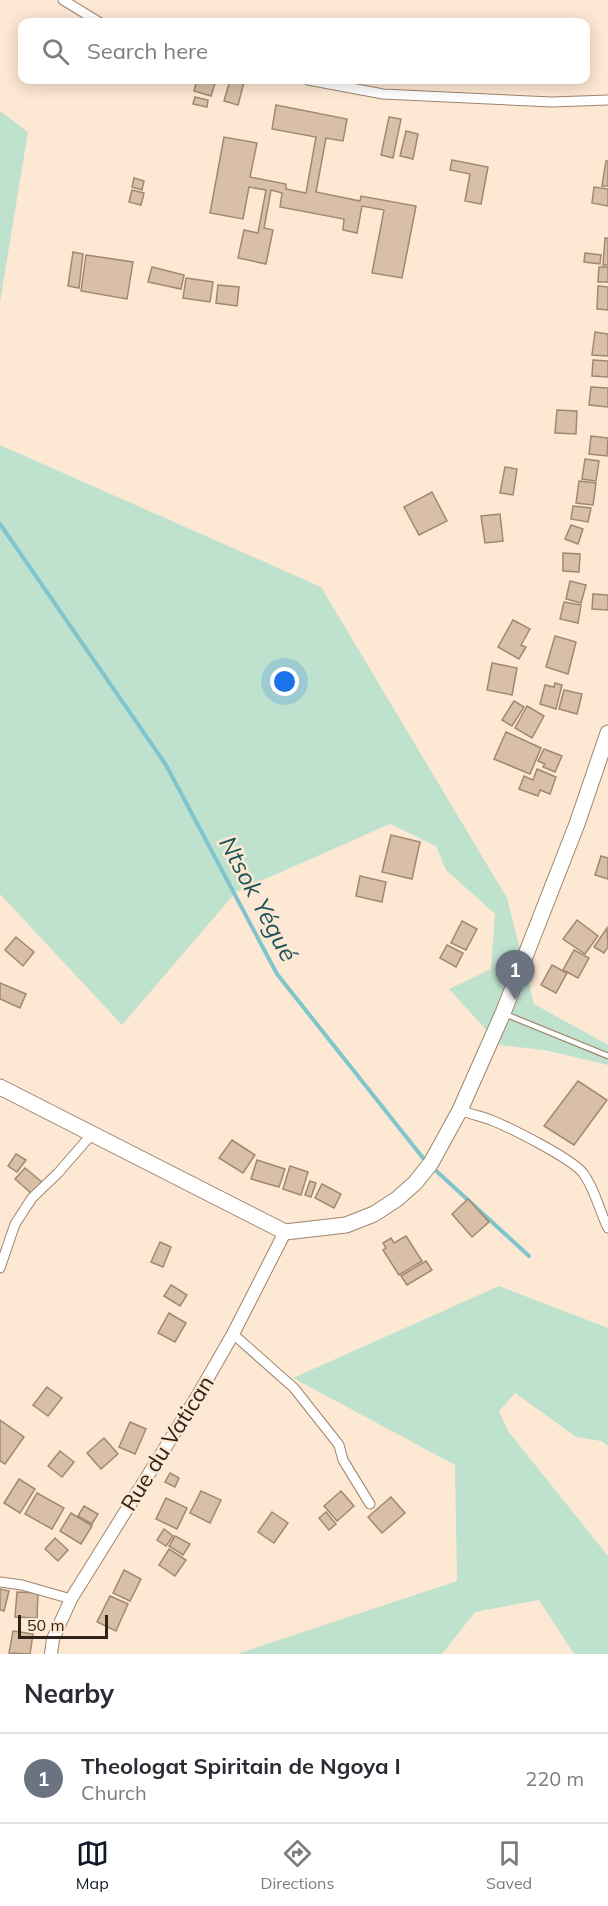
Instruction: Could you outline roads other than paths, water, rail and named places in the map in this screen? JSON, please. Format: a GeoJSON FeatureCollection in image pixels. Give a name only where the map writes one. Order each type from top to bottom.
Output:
{"type":"FeatureCollection","features":[{"type":"Feature","properties":{"kind":"main road"},"geometry":{"type":"LineString","coordinates":[[0,1087],[285,1232],[346,1225],[374,1214],[397,1199],[431,1163],[460,1110],[502,1013],[577,824],[608,734]]}},
{"type":"Feature","properties":{"kind":"street"},"geometry":{"type":"LineString","coordinates":[[63,0],[92,18]]}},
{"type":"Feature","properties":{"kind":"street"},"geometry":{"type":"LineString","coordinates":[[329,84],[383,94],[552,102],[608,100]]}},
{"type":"Feature","properties":{"kind":"street"},"geometry":{"type":"LineString","coordinates":[[460,1110],[491,1120],[569,1160],[582,1172],[591,1185],[608,1228]]}},
{"type":"Feature","properties":{"kind":"street"},"geometry":{"type":"LineString","coordinates":[[0,1268],[15,1224],[32,1198],[92,1134]]}},
{"type":"Feature","properties":{"kind":"street","name":"Rue du Vatican"},"geometry":{"type":"LineString","coordinates":[[51,1654],[53,1639],[71,1599],[198,1395],[233,1334],[285,1232]]}},
{"type":"Feature","properties":{"kind":"street"},"geometry":{"type":"LineString","coordinates":[[233,1334],[294,1388],[339,1445],[343,1460],[370,1504]]}},
{"type":"Feature","properties":{"kind":"street"},"geometry":{"type":"LineString","coordinates":[[0,1582],[71,1599]]}},
{"type":"Feature","properties":{"kind":"lane"},"geometry":{"type":"LineString","coordinates":[[502,1013],[608,1056]]}},
{"type":"Feature","properties":{"kind":"waterway","name":"Ntsok Yégué"},"geometry":{"type":"LineString","coordinates":[[0,524],[166,765],[277,974],[427,1163]]}},
{"type":"Feature","properties":{"kind":"waterway","name":"Ntsok Yégué"},"geometry":{"type":"LineString","coordinates":[[433,1168],[529,1256]]}},
{"type":"Feature","properties":{"kind":"place","name":"Theologat Spiritain de Ngoya I"},"geometry":{"type":"Point","coordinates":[515,1000]}}]}
